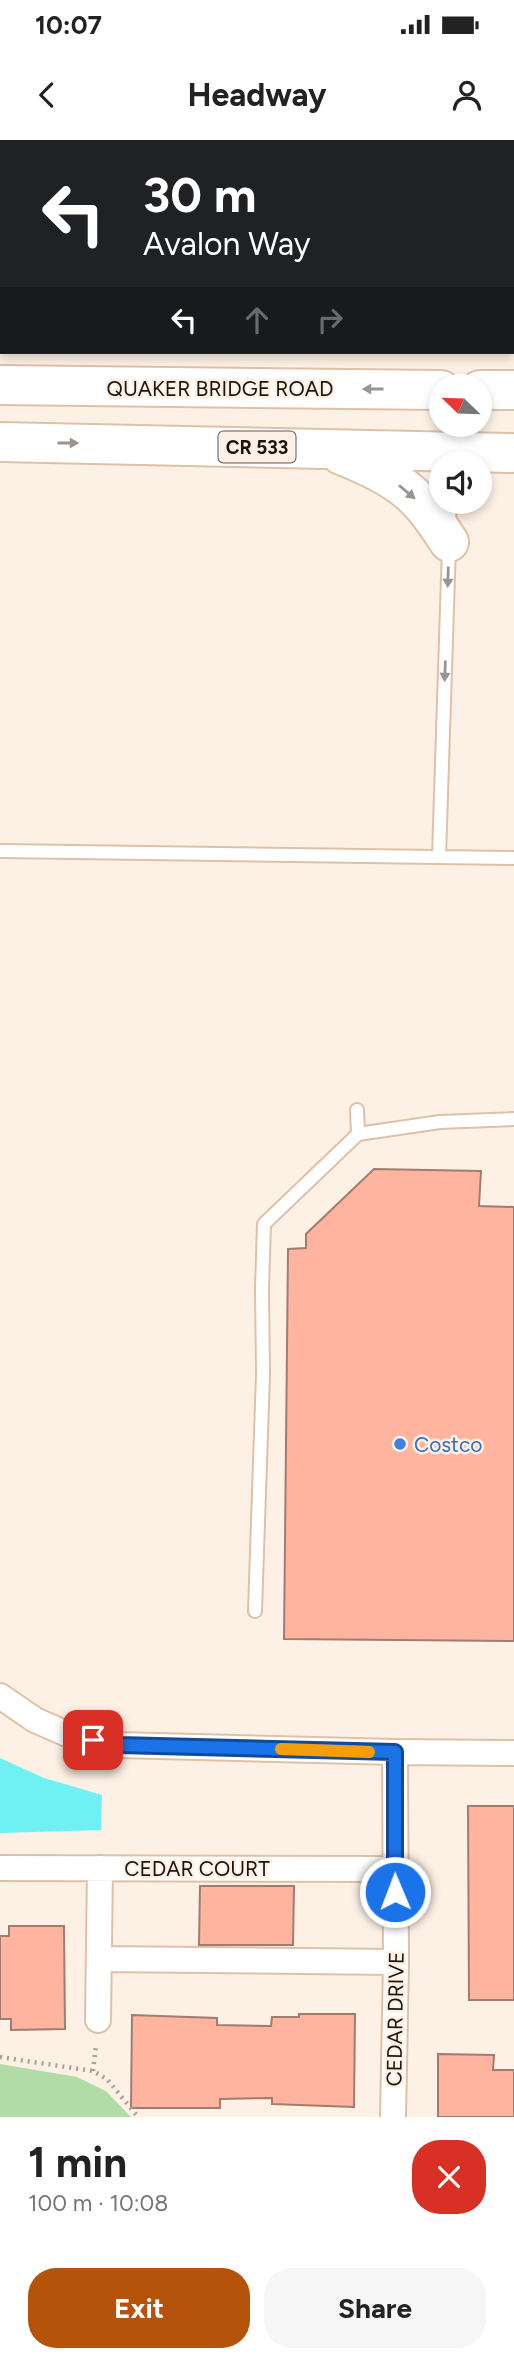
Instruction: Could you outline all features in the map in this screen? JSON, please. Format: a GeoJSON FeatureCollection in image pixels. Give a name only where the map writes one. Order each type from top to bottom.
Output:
{"type":"FeatureCollection","features":[{"type":"Feature","properties":{"kind":"main road","name":"QUAKER BRIDGE ROAD"},"geometry":{"type":"LineString","coordinates":[[0,385],[429,390]]}},
{"type":"Feature","properties":{"kind":"main road"},"geometry":{"type":"LineString","coordinates":[[492,390],[514,390]]}},
{"type":"Feature","properties":{"kind":"main road","name":"CR 533"},"geometry":{"type":"LineString","coordinates":[[0,442],[326,449],[452,447],[514,453]]}},
{"type":"Feature","properties":{"kind":"main road"},"geometry":{"type":"LineString","coordinates":[[326,449],[366,465],[408,490],[429,513],[449,542]]}},
{"type":"Feature","properties":{"kind":"street"},"geometry":{"type":"LineString","coordinates":[[0,1696],[35,1720],[67,1734],[118,1745],[514,1753]]}},
{"type":"Feature","properties":{"kind":"street","name":"CEDAR DRIVE"},"geometry":{"type":"LineString","coordinates":[[393,2117],[396,1962],[395,1752]]}},
{"type":"Feature","properties":{"kind":"street","name":"CEDAR COURT"},"geometry":{"type":"LineString","coordinates":[[0,1868],[394,1869]]}},
{"type":"Feature","properties":{"kind":"street"},"geometry":{"type":"LineString","coordinates":[[98,2020],[100,1868]]}},
{"type":"Feature","properties":{"kind":"street"},"geometry":{"type":"LineString","coordinates":[[99,1959],[396,1962]]}},
{"type":"Feature","properties":{"kind":"lane"},"geometry":{"type":"LineString","coordinates":[[439,857],[450,514]]}},
{"type":"Feature","properties":{"kind":"lane"},"geometry":{"type":"LineString","coordinates":[[0,851],[514,858]]}},
{"type":"Feature","properties":{"kind":"lane"},"geometry":{"type":"LineString","coordinates":[[357,1110],[358,1134]]}},
{"type":"Feature","properties":{"kind":"lane"},"geometry":{"type":"LineString","coordinates":[[255,1611],[263,1374],[264,1224],[358,1134],[440,1122],[514,1119]]}},
{"type":"Feature","properties":{"kind":"path"},"geometry":{"type":"LineString","coordinates":[[0,2057],[93,2071],[107,2079],[138,2117]]}},
{"type":"Feature","properties":{"kind":"green space"},"geometry":{"type":"Polygon","coordinates":[[[0,2064],[77,2077],[106,2091],[131,2117],[0,2117],[0,2064]]]}},
{"type":"Feature","properties":{"kind":"water"},"geometry":{"type":"Polygon","coordinates":[[[0,1758],[44,1778],[102,1795],[101,1830],[0,1833],[0,1758]]]}},
{"type":"Feature","properties":{"kind":"building","name":"Costco"},"geometry":{"type":"Polygon","coordinates":[[[374,1169],[481,1171],[479,1206],[514,1207],[514,1641],[284,1639],[288,1249],[306,1248],[306,1234],[374,1169]]]}},
{"type":"Feature","properties":{"kind":"building"},"geometry":{"type":"Polygon","coordinates":[[[468,1806],[514,1806],[514,2000],[469,2000],[468,1806]]]}},
{"type":"Feature","properties":{"kind":"building"},"geometry":{"type":"Polygon","coordinates":[[[200,1886],[294,1886],[293,1945],[199,1945],[200,1886]]]}},
{"type":"Feature","properties":{"kind":"building"},"geometry":{"type":"Polygon","coordinates":[[[9,1926],[64,1926],[65,2029],[11,2030],[11,2019],[0,2019],[0,1936],[9,1936],[9,1926]]]}},
{"type":"Feature","properties":{"kind":"building"},"geometry":{"type":"Polygon","coordinates":[[[299,2014],[355,2014],[354,2107],[272,2104],[272,2098],[220,2099],[220,2108],[131,2108],[132,2015],[217,2018],[217,2025],[271,2026],[272,2017],[299,2017],[299,2014]]]}},
{"type":"Feature","properties":{"kind":"building"},"geometry":{"type":"Polygon","coordinates":[[[438,2054],[494,2055],[493,2070],[514,2070],[514,2117],[438,2117],[438,2054]]]}},
{"type":"Feature","properties":{"kind":"slow traffic"},"geometry":{"type":"LineString","coordinates":[[281,1749],[369,1752]]}},
{"type":"Feature","properties":{"kind":"place","name":"Costco"},"geometry":{"type":"Point","coordinates":[400,1444]}},
{"type":"Feature","properties":{"kind":"route"},"geometry":{"type":"LineString","coordinates":[[93,1740],[118,1745],[395,1752],[395,1892]]}}]}
